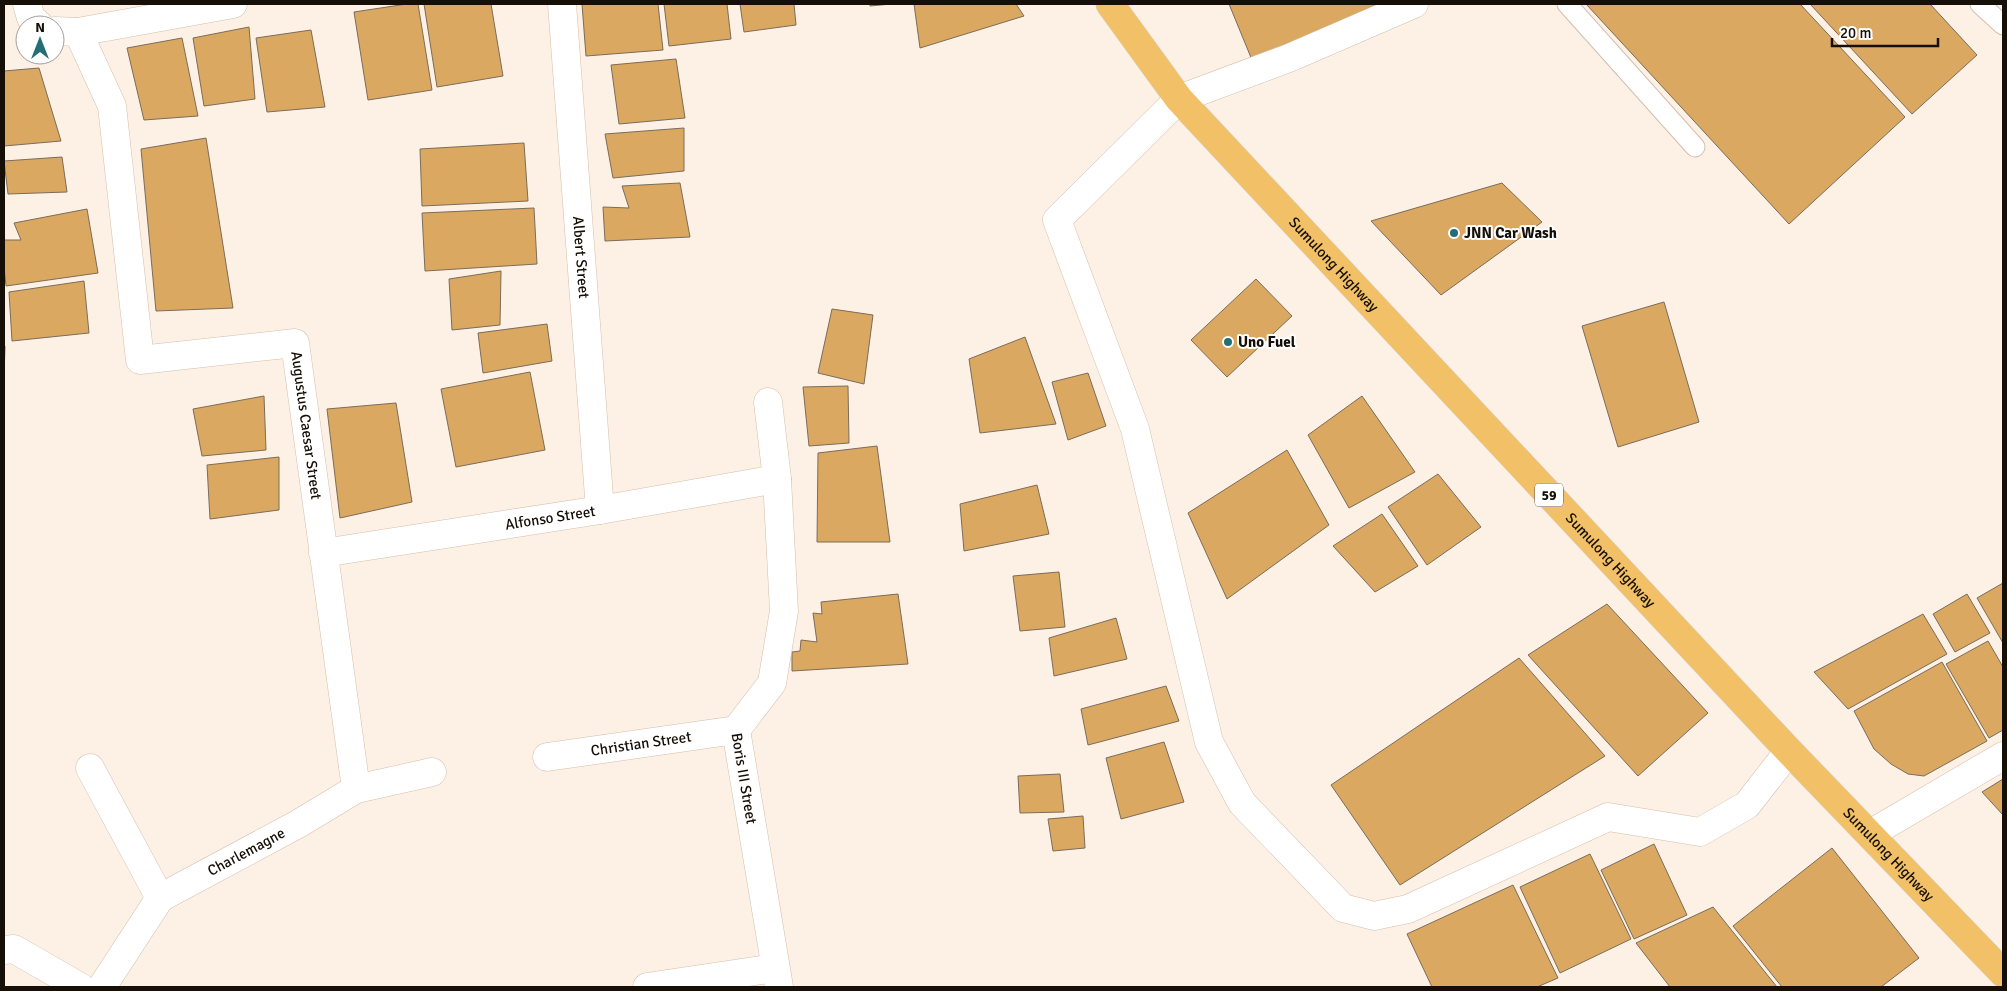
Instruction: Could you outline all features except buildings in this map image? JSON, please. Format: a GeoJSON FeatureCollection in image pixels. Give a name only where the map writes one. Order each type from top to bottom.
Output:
{"type":"FeatureCollection","features":[{"type":"Feature","properties":{"kind":"main road","name":"Sumulong Highway"},"geometry":{"type":"LineString","coordinates":[[1110,4],[1179,99],[1789,751],[2003,973]]}},
{"type":"Feature","properties":{"kind":"street"},"geometry":{"type":"LineString","coordinates":[[67,32],[233,4]]}},
{"type":"Feature","properties":{"kind":"street","name":"Albert Street"},"geometry":{"type":"LineString","coordinates":[[562,4],[600,510]]}},
{"type":"Feature","properties":{"kind":"street"},"geometry":{"type":"LineString","coordinates":[[1414,4],[1289,58],[1179,99],[1057,220],[1135,429],[1209,742],[1242,803],[1344,908],[1374,916],[1408,909],[1608,817],[1700,832],[1747,804],[1789,751]]}},
{"type":"Feature","properties":{"kind":"street","name":"Augustus Caesar Street"},"geometry":{"type":"LineString","coordinates":[[67,32],[112,106],[140,360],[295,343],[356,789]]}},
{"type":"Feature","properties":{"kind":"street","name":"Boris III Street"},"geometry":{"type":"LineString","coordinates":[[768,402],[778,479],[784,611],[772,683],[736,730],[777,978]]}},
{"type":"Feature","properties":{"kind":"street","name":"Alfonso Street"},"geometry":{"type":"LineString","coordinates":[[323,553],[600,510],[778,479]]}},
{"type":"Feature","properties":{"kind":"street","name":"Christian Street"},"geometry":{"type":"LineString","coordinates":[[547,756],[736,730]]}},
{"type":"Feature","properties":{"kind":"street"},"geometry":{"type":"LineString","coordinates":[[1870,834],[2003,756]]}},
{"type":"Feature","properties":{"kind":"street"},"geometry":{"type":"LineString","coordinates":[[90,768],[160,898]]}},
{"type":"Feature","properties":{"kind":"street","name":"Charlemagne"},"geometry":{"type":"LineString","coordinates":[[102,987],[160,898],[298,824],[356,789],[432,772]]}},
{"type":"Feature","properties":{"kind":"street"},"geometry":{"type":"LineString","coordinates":[[4,950],[14,948],[80,987]]}},
{"type":"Feature","properties":{"kind":"street"},"geometry":{"type":"LineString","coordinates":[[647,987],[777,978]]}},
{"type":"Feature","properties":{"kind":"lane"},"geometry":{"type":"LineString","coordinates":[[1566,4],[1695,147]]}},
{"type":"Feature","properties":{"kind":"lane"},"geometry":{"type":"LineString","coordinates":[[1980,4],[2003,25]]}},
{"type":"Feature","properties":{"kind":"place","name":"JNN Car Wash"},"geometry":{"type":"Point","coordinates":[1454,233]}},
{"type":"Feature","properties":{"kind":"place","name":"Uno Fuel"},"geometry":{"type":"Point","coordinates":[1228,342]}}]}
